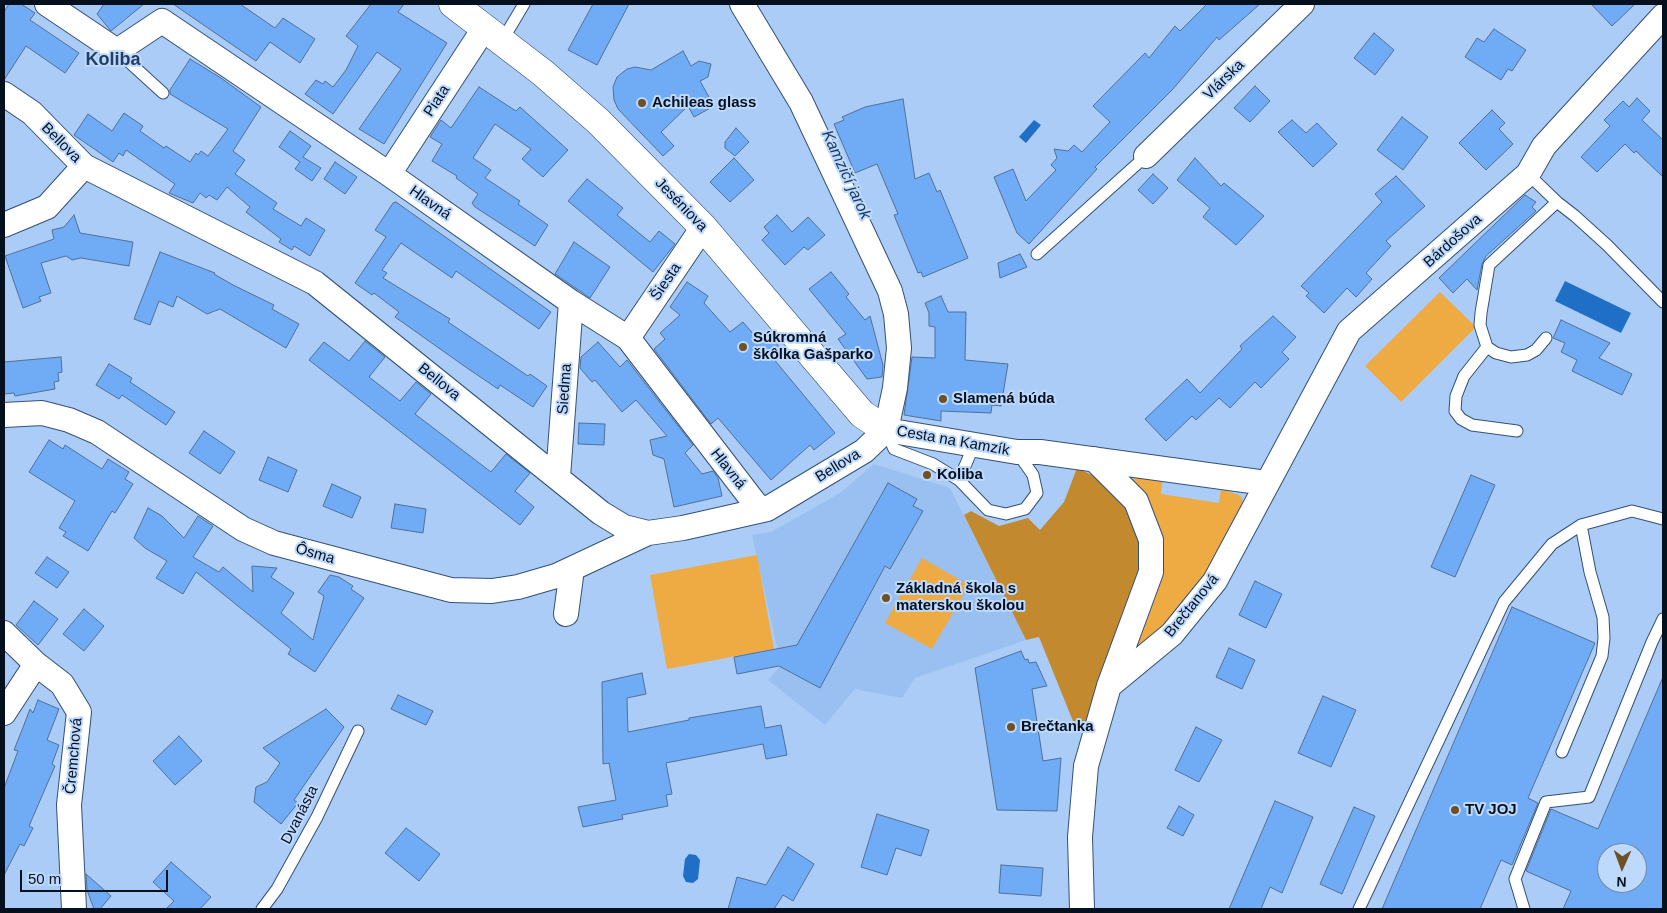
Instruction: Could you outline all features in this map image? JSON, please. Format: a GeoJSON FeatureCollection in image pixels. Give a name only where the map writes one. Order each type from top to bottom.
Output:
{"type":"FeatureCollection","features":[{"type":"Feature","properties":{"kind":"street"},"geometry":{"type":"LineString","coordinates":[[47,4],[117,51]]}},
{"type":"Feature","properties":{"kind":"street","name":"Jeséniova"},"geometry":{"type":"LineString","coordinates":[[453,4],[493,34],[598,120],[704,227],[862,414],[886,430]]}},
{"type":"Feature","properties":{"kind":"street","name":"Cesta na Kamzík"},"geometry":{"type":"LineString","coordinates":[[742,4],[801,102],[890,291],[896,314],[899,348],[895,388],[886,430],[1017,452],[1040,452],[1266,483]]}},
{"type":"Feature","properties":{"kind":"street","name":"Vlárska"},"geometry":{"type":"LineString","coordinates":[[1146,156],[1302,4]]}},
{"type":"Feature","properties":{"kind":"street","name":"Hlavná"},"geometry":{"type":"LineString","coordinates":[[117,51],[162,13],[571,302],[628,338],[757,506],[767,509]]}},
{"type":"Feature","properties":{"kind":"street","name":"Bárdošova"},"geometry":{"type":"LineString","coordinates":[[1266,483],[1349,332],[1528,174],[1544,146],[1663,16]]}},
{"type":"Feature","properties":{"kind":"street","name":"Piata"},"geometry":{"type":"LineString","coordinates":[[389,174],[493,34]]}},
{"type":"Feature","properties":{"kind":"street","name":"Bellova"},"geometry":{"type":"LineString","coordinates":[[4,94],[32,113],[84,166],[315,282],[612,521],[648,533],[692,527],[767,509],[864,451],[886,430]]}},
{"type":"Feature","properties":{"kind":"street"},"geometry":{"type":"LineString","coordinates":[[4,225],[47,207],[84,166]]}},
{"type":"Feature","properties":{"kind":"street","name":"Šiesta"},"geometry":{"type":"LineString","coordinates":[[628,338],[704,227]]}},
{"type":"Feature","properties":{"kind":"street","name":"Siedma"},"geometry":{"type":"LineString","coordinates":[[558,477],[571,302]]}},
{"type":"Feature","properties":{"kind":"street","name":"Ôsma"},"geometry":{"type":"LineString","coordinates":[[4,416],[42,413],[69,420],[90,429],[243,529],[283,545],[451,590],[492,591],[518,587],[564,572],[648,533]]}},
{"type":"Feature","properties":{"kind":"street"},"geometry":{"type":"LineString","coordinates":[[1082,909],[1080,837],[1084,776],[1109,686],[1152,572],[1151,540],[1136,501],[1094,460]]}},
{"type":"Feature","properties":{"kind":"street","name":"Brečtanová"},"geometry":{"type":"LineString","coordinates":[[1109,686],[1172,634],[1215,581],[1266,483]]}},
{"type":"Feature","properties":{"kind":"street"},"geometry":{"type":"LineString","coordinates":[[564,572],[566,614]]}},
{"type":"Feature","properties":{"kind":"street","name":"Čremchová"},"geometry":{"type":"LineString","coordinates":[[4,634],[36,664],[62,684],[79,712],[69,805],[74,909]]}},
{"type":"Feature","properties":{"kind":"street"},"geometry":{"type":"LineString","coordinates":[[4,714],[36,664]]}},
{"type":"Feature","properties":{"kind":"lane"},"geometry":{"type":"LineString","coordinates":[[493,34],[524,4]]}},
{"type":"Feature","properties":{"kind":"lane"},"geometry":{"type":"LineString","coordinates":[[117,51],[163,93]]}},
{"type":"Feature","properties":{"kind":"lane"},"geometry":{"type":"LineString","coordinates":[[1037,254],[1146,156]]}},
{"type":"Feature","properties":{"kind":"lane"},"geometry":{"type":"LineString","coordinates":[[1528,174],[1556,202],[1607,244],[1663,302]]}},
{"type":"Feature","properties":{"kind":"lane"},"geometry":{"type":"LineString","coordinates":[[1546,338],[1536,350],[1511,357],[1496,353],[1487,347],[1480,325],[1489,265],[1556,202]]}},
{"type":"Feature","properties":{"kind":"lane"},"geometry":{"type":"LineString","coordinates":[[1487,347],[1464,376],[1456,396],[1455,411],[1461,419],[1472,425],[1517,431]]}},
{"type":"Feature","properties":{"kind":"lane"},"geometry":{"type":"LineString","coordinates":[[886,430],[894,449],[933,464],[959,480],[988,510],[1006,514],[1026,509],[1037,493],[1033,475],[1017,452]]}},
{"type":"Feature","properties":{"kind":"lane"},"geometry":{"type":"LineString","coordinates":[[959,480],[974,445]]}},
{"type":"Feature","properties":{"kind":"lane"},"geometry":{"type":"LineString","coordinates":[[1359,909],[1504,602],[1552,544],[1581,525],[1632,511],[1663,519]]}},
{"type":"Feature","properties":{"kind":"lane"},"geometry":{"type":"LineString","coordinates":[[1562,752],[1602,656],[1604,638],[1602,617],[1590,572],[1581,525]]}},
{"type":"Feature","properties":{"kind":"lane"},"geometry":{"type":"LineString","coordinates":[[1524,909],[1515,879],[1546,802],[1589,797],[1663,619]]}},
{"type":"Feature","properties":{"kind":"lane","name":"Dvanásta"},"geometry":{"type":"LineString","coordinates":[[262,909],[277,889],[317,817],[358,732]]}},
{"type":"Feature","properties":{"kind":"shaded area"},"geometry":{"type":"Polygon","coordinates":[[[1440,292],[1476,327],[1401,402],[1365,366],[1440,292]]]}},
{"type":"Feature","properties":{"kind":"shaded area","name":"Základná škola s materskou školou"},"geometry":{"type":"Polygon","coordinates":[[[874,464],[950,488],[1026,640],[915,678],[902,698],[855,689],[825,725],[768,680],[781,665],[752,535],[771,532],[840,493],[874,464]]]}},
{"type":"Feature","properties":{"kind":"shaded area"},"geometry":{"type":"Polygon","coordinates":[[[1077,468],[1104,481],[1126,505],[1140,534],[1141,570],[1085,727],[1077,731],[1039,637],[1026,640],[964,515],[971,511],[999,526],[1028,518],[1040,530],[1064,502],[1077,468]]]}},
{"type":"Feature","properties":{"kind":"shaded area"},"geometry":{"type":"Polygon","coordinates":[[[1134,476],[1163,478],[1161,494],[1219,503],[1221,489],[1239,495],[1242,498],[1243,504],[1241,512],[1190,605],[1124,670],[1161,565],[1159,527],[1152,508],[1132,481],[1134,476]]]}},
{"type":"Feature","properties":{"kind":"shaded area"},"geometry":{"type":"Polygon","coordinates":[[[757,555],[774,649],[667,669],[650,575],[757,555]]]}},
{"type":"Feature","properties":{"kind":"shaded area"},"geometry":{"type":"Polygon","coordinates":[[[922,558],[969,585],[932,649],[885,623],[922,558]]]}},
{"type":"Feature","properties":{"kind":"water"},"geometry":{"type":"Polygon","coordinates":[[[1034,120],[1041,125],[1026,143],[1019,137],[1034,120]]]}},
{"type":"Feature","properties":{"kind":"water"},"geometry":{"type":"Polygon","coordinates":[[[1565,281],[1631,313],[1621,333],[1555,301],[1565,281]]]}},
{"type":"Feature","properties":{"kind":"water"},"geometry":{"type":"Polygon","coordinates":[[[689,854],[696,855],[700,860],[698,879],[693,883],[686,882],[683,876],[685,859],[689,854]]]}},
{"type":"Feature","properties":{"kind":"building"},"geometry":{"type":"Polygon","coordinates":[[[9,4],[21,4],[35,13],[30,20],[79,53],[65,73],[26,46],[4,80],[4,12],[9,4]]]}},
{"type":"Feature","properties":{"kind":"building"},"geometry":{"type":"Polygon","coordinates":[[[104,4],[144,4],[111,31],[97,14],[104,4]]]}},
{"type":"Feature","properties":{"kind":"building"},"geometry":{"type":"Polygon","coordinates":[[[173,4],[240,4],[275,28],[283,18],[315,39],[300,63],[270,42],[256,61],[173,4]]]}},
{"type":"Feature","properties":{"kind":"building"},"geometry":{"type":"Polygon","coordinates":[[[371,4],[404,4],[398,12],[447,43],[384,144],[359,129],[401,69],[377,52],[333,114],[305,94],[316,80],[323,84],[325,81],[333,87],[346,70],[358,46],[346,36],[371,4]]]}},
{"type":"Feature","properties":{"kind":"building"},"geometry":{"type":"Polygon","coordinates":[[[593,4],[629,4],[597,65],[568,50],[593,4]]]}},
{"type":"Feature","properties":{"kind":"building"},"geometry":{"type":"Polygon","coordinates":[[[1207,4],[1260,4],[1219,40],[1217,37],[1173,89],[1095,167],[1097,169],[1029,244],[1017,233],[994,177],[1013,169],[1026,201],[1056,170],[1051,165],[1057,158],[1054,149],[1068,151],[1074,145],[1082,152],[1110,122],[1093,106],[1145,53],[1149,58],[1175,26],[1180,31],[1207,4]]]}},
{"type":"Feature","properties":{"kind":"building"},"geometry":{"type":"Polygon","coordinates":[[[1591,4],[1635,4],[1612,26],[1591,4]]]}},
{"type":"Feature","properties":{"kind":"building"},"geometry":{"type":"Polygon","coordinates":[[[1494,29],[1526,50],[1512,71],[1508,69],[1501,80],[1465,57],[1477,38],[1484,42],[1494,29]]]}},
{"type":"Feature","properties":{"kind":"building"},"geometry":{"type":"Polygon","coordinates":[[[1374,33],[1394,50],[1375,75],[1354,58],[1374,33]]]}},
{"type":"Feature","properties":{"kind":"building"},"geometry":{"type":"Polygon","coordinates":[[[683,51],[691,66],[699,61],[711,64],[708,77],[700,81],[714,106],[694,117],[688,106],[661,132],[674,146],[663,156],[618,109],[614,100],[613,87],[617,77],[627,69],[635,67],[651,70],[683,51]]]}},
{"type":"Feature","properties":{"kind":"building"},"geometry":{"type":"Polygon","coordinates":[[[190,59],[221,78],[261,107],[233,151],[245,160],[235,174],[277,203],[273,209],[301,226],[306,218],[325,230],[310,256],[294,246],[292,250],[279,242],[281,239],[246,212],[250,207],[227,187],[217,200],[209,195],[206,198],[200,193],[193,203],[169,193],[175,184],[126,150],[123,156],[119,153],[113,162],[74,135],[88,114],[112,131],[124,113],[143,126],[140,131],[164,148],[166,146],[190,162],[196,153],[198,155],[201,151],[208,156],[228,129],[170,94],[170,90],[190,59]]]}},
{"type":"Feature","properties":{"kind":"building"},"geometry":{"type":"Polygon","coordinates":[[[1255,86],[1270,101],[1250,122],[1234,108],[1255,86]]]}},
{"type":"Feature","properties":{"kind":"building"},"geometry":{"type":"Polygon","coordinates":[[[479,87],[516,111],[520,107],[568,150],[543,177],[522,159],[531,149],[495,124],[473,158],[491,170],[485,178],[520,201],[518,204],[548,225],[535,246],[475,207],[472,203],[478,194],[456,178],[457,176],[432,161],[442,144],[430,137],[441,120],[451,128],[479,87]]]}},
{"type":"Feature","properties":{"kind":"building"},"geometry":{"type":"Polygon","coordinates":[[[1637,98],[1650,111],[1642,120],[1663,140],[1663,177],[1636,151],[1634,153],[1625,144],[1597,172],[1581,157],[1610,126],[1604,120],[1623,101],[1629,107],[1637,98]]]}},
{"type":"Feature","properties":{"kind":"building"},"geometry":{"type":"Polygon","coordinates":[[[903,99],[915,179],[929,173],[937,192],[940,190],[968,258],[923,277],[921,272],[918,273],[894,215],[898,214],[877,164],[855,173],[834,124],[844,120],[842,117],[865,107],[903,99]]]}},
{"type":"Feature","properties":{"kind":"building"},"geometry":{"type":"Polygon","coordinates":[[[1492,110],[1505,123],[1499,129],[1513,144],[1486,170],[1459,143],[1492,110]]]}},
{"type":"Feature","properties":{"kind":"building"},"geometry":{"type":"Polygon","coordinates":[[[1402,117],[1428,137],[1403,170],[1377,150],[1402,117]]]}},
{"type":"Feature","properties":{"kind":"building"},"geometry":{"type":"Polygon","coordinates":[[[1292,120],[1306,133],[1317,123],[1337,144],[1313,167],[1278,132],[1292,120]]]}},
{"type":"Feature","properties":{"kind":"building"},"geometry":{"type":"Polygon","coordinates":[[[736,128],[749,142],[735,156],[725,148],[725,142],[736,128]]]}},
{"type":"Feature","properties":{"kind":"building"},"geometry":{"type":"Polygon","coordinates":[[[290,131],[311,146],[303,157],[321,168],[312,181],[295,169],[300,162],[279,147],[290,131]]]}},
{"type":"Feature","properties":{"kind":"building"},"geometry":{"type":"Polygon","coordinates":[[[734,158],[754,180],[730,202],[710,182],[734,158]]]}},
{"type":"Feature","properties":{"kind":"building"},"geometry":{"type":"Polygon","coordinates":[[[1195,158],[1221,186],[1224,183],[1264,216],[1236,245],[1203,217],[1210,208],[1177,180],[1195,158]]]}},
{"type":"Feature","properties":{"kind":"building"},"geometry":{"type":"Polygon","coordinates":[[[335,162],[357,177],[345,194],[324,179],[335,162]]]}},
{"type":"Feature","properties":{"kind":"building"},"geometry":{"type":"Polygon","coordinates":[[[1153,174],[1168,188],[1153,204],[1138,190],[1153,174]]]}},
{"type":"Feature","properties":{"kind":"building"},"geometry":{"type":"Polygon","coordinates":[[[1396,176],[1425,206],[1386,241],[1391,246],[1366,273],[1372,279],[1356,297],[1347,288],[1324,313],[1306,296],[1309,293],[1301,286],[1382,202],[1375,194],[1396,176]]]}},
{"type":"Feature","properties":{"kind":"building"},"geometry":{"type":"Polygon","coordinates":[[[587,179],[623,208],[617,215],[650,242],[659,231],[675,244],[653,272],[568,201],[587,179]]]}},
{"type":"Feature","properties":{"kind":"building"},"geometry":{"type":"Polygon","coordinates":[[[1525,195],[1536,202],[1532,207],[1536,211],[1486,256],[1482,264],[1477,290],[1467,279],[1453,293],[1439,278],[1525,195]]]}},
{"type":"Feature","properties":{"kind":"building"},"geometry":{"type":"Polygon","coordinates":[[[396,202],[551,312],[539,329],[456,271],[452,278],[401,243],[382,270],[387,273],[383,278],[450,319],[448,322],[528,376],[530,374],[547,386],[533,407],[500,385],[498,389],[467,368],[395,317],[399,312],[374,293],[372,295],[355,283],[386,237],[375,230],[393,203],[396,202]]]}},
{"type":"Feature","properties":{"kind":"building"},"geometry":{"type":"Polygon","coordinates":[[[74,215],[80,233],[133,242],[129,266],[81,258],[72,260],[66,256],[41,263],[51,293],[39,297],[41,301],[23,308],[5,256],[54,239],[52,230],[64,227],[74,215]]]}},
{"type":"Feature","properties":{"kind":"building"},"geometry":{"type":"Polygon","coordinates":[[[777,215],[792,232],[808,217],[825,235],[808,250],[804,247],[785,265],[762,240],[769,233],[764,227],[777,215]]]}},
{"type":"Feature","properties":{"kind":"building"},"geometry":{"type":"Polygon","coordinates":[[[574,242],[610,267],[590,298],[555,274],[574,242]]]}},
{"type":"Feature","properties":{"kind":"building"},"geometry":{"type":"Polygon","coordinates":[[[160,252],[215,273],[233,285],[274,305],[272,309],[299,324],[286,348],[220,309],[207,314],[177,296],[173,307],[159,301],[150,325],[134,319],[160,252]]]}},
{"type":"Feature","properties":{"kind":"building"},"geometry":{"type":"Polygon","coordinates":[[[1020,254],[1027,267],[1000,278],[998,263],[1020,254]]]}},
{"type":"Feature","properties":{"kind":"building"},"geometry":{"type":"Polygon","coordinates":[[[831,272],[849,294],[846,297],[865,320],[870,316],[883,365],[882,377],[867,379],[838,339],[846,334],[809,289],[831,272]]]}},
{"type":"Feature","properties":{"kind":"building"},"geometry":{"type":"Polygon","coordinates":[[[687,282],[708,296],[704,303],[730,332],[743,322],[761,343],[769,335],[781,349],[772,357],[835,433],[814,450],[810,445],[771,480],[718,418],[711,424],[654,349],[665,339],[660,333],[680,315],[670,307],[687,282]]]}},
{"type":"Feature","properties":{"kind":"building","name":"Slamená búda"},"geometry":{"type":"Polygon","coordinates":[[[941,296],[948,312],[966,312],[965,360],[1008,364],[1001,406],[992,405],[991,413],[941,411],[941,421],[904,415],[912,357],[935,358],[935,327],[929,326],[929,313],[925,303],[941,296]]]}},
{"type":"Feature","properties":{"kind":"building"},"geometry":{"type":"Polygon","coordinates":[[[1273,316],[1296,337],[1282,352],[1289,359],[1261,388],[1255,382],[1230,408],[1219,398],[1196,420],[1192,416],[1166,441],[1145,419],[1187,379],[1200,393],[1242,349],[1240,346],[1273,316]]]}},
{"type":"Feature","properties":{"kind":"building"},"geometry":{"type":"Polygon","coordinates":[[[1561,320],[1610,343],[1599,358],[1632,374],[1622,395],[1572,371],[1577,360],[1561,352],[1565,343],[1553,338],[1561,320]]]}},
{"type":"Feature","properties":{"kind":"building"},"geometry":{"type":"Polygon","coordinates":[[[365,341],[385,357],[369,377],[400,401],[416,382],[431,394],[415,414],[491,472],[506,454],[530,473],[515,491],[534,507],[520,525],[309,360],[324,342],[349,361],[365,341]]]}},
{"type":"Feature","properties":{"kind":"building"},"geometry":{"type":"Polygon","coordinates":[[[598,342],[620,367],[627,360],[693,445],[685,453],[702,474],[713,471],[718,478],[722,496],[674,507],[664,459],[653,455],[650,440],[667,436],[636,400],[622,412],[595,380],[592,382],[580,368],[581,357],[598,342]]]}},
{"type":"Feature","properties":{"kind":"building"},"geometry":{"type":"Polygon","coordinates":[[[61,357],[62,372],[58,373],[59,381],[54,382],[55,389],[15,396],[14,393],[4,394],[4,362],[61,357]]]}},
{"type":"Feature","properties":{"kind":"building"},"geometry":{"type":"Polygon","coordinates":[[[109,364],[132,378],[130,382],[175,412],[166,425],[122,395],[119,399],[96,385],[109,364]]]}},
{"type":"Feature","properties":{"kind":"building"},"geometry":{"type":"Polygon","coordinates":[[[579,423],[605,424],[604,445],[578,444],[579,423]]]}},
{"type":"Feature","properties":{"kind":"building"},"geometry":{"type":"Polygon","coordinates":[[[204,431],[235,452],[220,474],[189,453],[204,431]]]}},
{"type":"Feature","properties":{"kind":"building"},"geometry":{"type":"Polygon","coordinates":[[[49,440],[63,449],[65,445],[102,469],[108,459],[129,472],[125,479],[133,484],[115,513],[112,511],[88,551],[63,536],[66,532],[59,528],[75,501],[29,472],[49,440]]]}},
{"type":"Feature","properties":{"kind":"building"},"geometry":{"type":"Polygon","coordinates":[[[268,457],[297,470],[288,492],[259,480],[268,457]]]}},
{"type":"Feature","properties":{"kind":"building"},"geometry":{"type":"Polygon","coordinates":[[[1471,475],[1495,485],[1455,577],[1431,567],[1471,475]]]}},
{"type":"Feature","properties":{"kind":"building"},"geometry":{"type":"Polygon","coordinates":[[[888,483],[917,499],[913,506],[923,511],[890,569],[885,566],[820,688],[779,666],[737,674],[734,657],[797,645],[888,483]]]}},
{"type":"Feature","properties":{"kind":"building"},"geometry":{"type":"Polygon","coordinates":[[[332,484],[361,497],[352,518],[323,506],[332,484]]]}},
{"type":"Feature","properties":{"kind":"building"},"geometry":{"type":"Polygon","coordinates":[[[395,504],[426,509],[423,533],[391,528],[395,504]]]}},
{"type":"Feature","properties":{"kind":"building"},"geometry":{"type":"Polygon","coordinates":[[[148,508],[162,516],[184,538],[198,516],[213,526],[193,557],[219,572],[223,567],[253,592],[252,566],[277,568],[271,577],[294,593],[281,613],[313,640],[324,596],[318,592],[330,575],[339,577],[353,586],[351,589],[364,598],[315,672],[288,654],[291,649],[196,572],[183,594],[156,578],[167,561],[145,548],[134,538],[148,508]]]}},
{"type":"Feature","properties":{"kind":"building"},"geometry":{"type":"Polygon","coordinates":[[[47,557],[69,572],[57,588],[35,573],[47,557]]]}},
{"type":"Feature","properties":{"kind":"building"},"geometry":{"type":"Polygon","coordinates":[[[1255,581],[1282,594],[1266,628],[1239,615],[1255,581]]]}},
{"type":"Feature","properties":{"kind":"building"},"geometry":{"type":"Polygon","coordinates":[[[34,601],[58,619],[38,645],[16,625],[34,601]]]}},
{"type":"Feature","properties":{"kind":"building"},"geometry":{"type":"Polygon","coordinates":[[[1512,607],[1595,643],[1528,798],[1538,803],[1512,865],[1501,860],[1480,909],[1382,909],[1512,607]]]}},
{"type":"Feature","properties":{"kind":"building"},"geometry":{"type":"Polygon","coordinates":[[[84,609],[104,626],[84,651],[63,634],[84,609]]]}},
{"type":"Feature","properties":{"kind":"building"},"geometry":{"type":"Polygon","coordinates":[[[1229,648],[1255,660],[1242,689],[1216,677],[1229,648]]]}},
{"type":"Feature","properties":{"kind":"building","name":"Brečtanka"},"geometry":{"type":"Polygon","coordinates":[[[1021,651],[1025,660],[1028,659],[1029,663],[1036,662],[1047,686],[1032,689],[1043,761],[1061,758],[1057,811],[997,810],[975,668],[1021,651]]]}},
{"type":"Feature","properties":{"kind":"building"},"geometry":{"type":"Polygon","coordinates":[[[642,673],[646,694],[627,698],[628,732],[689,720],[689,718],[761,706],[765,728],[781,725],[787,755],[766,759],[763,744],[666,763],[672,794],[666,795],[668,806],[622,815],[623,819],[583,827],[578,807],[616,800],[609,763],[603,764],[602,682],[642,673]]]}},
{"type":"Feature","properties":{"kind":"building"},"geometry":{"type":"Polygon","coordinates":[[[1663,677],[1663,909],[1563,909],[1571,891],[1526,871],[1551,809],[1598,829],[1663,677]]]}},
{"type":"Feature","properties":{"kind":"building"},"geometry":{"type":"Polygon","coordinates":[[[398,695],[433,711],[426,725],[391,709],[398,695]]]}},
{"type":"Feature","properties":{"kind":"building"},"geometry":{"type":"Polygon","coordinates":[[[1323,696],[1356,710],[1331,767],[1298,753],[1323,696]]]}},
{"type":"Feature","properties":{"kind":"building"},"geometry":{"type":"Polygon","coordinates":[[[38,700],[59,709],[47,740],[59,745],[52,764],[55,766],[29,826],[33,828],[24,846],[20,844],[4,875],[4,788],[18,751],[14,750],[30,709],[33,713],[38,700]]]}},
{"type":"Feature","properties":{"kind":"building"},"geometry":{"type":"Polygon","coordinates":[[[326,709],[344,727],[294,800],[298,803],[281,824],[254,802],[256,787],[267,782],[280,763],[263,748],[326,709]]]}},
{"type":"Feature","properties":{"kind":"building"},"geometry":{"type":"Polygon","coordinates":[[[1196,727],[1222,740],[1199,782],[1175,770],[1196,727]]]}},
{"type":"Feature","properties":{"kind":"building"},"geometry":{"type":"Polygon","coordinates":[[[179,736],[202,761],[175,785],[153,761],[179,736]]]}},
{"type":"Feature","properties":{"kind":"building"},"geometry":{"type":"Polygon","coordinates":[[[1275,801],[1313,817],[1282,893],[1270,887],[1261,909],[1229,909],[1275,801]]]}},
{"type":"Feature","properties":{"kind":"building"},"geometry":{"type":"Polygon","coordinates":[[[1179,806],[1194,815],[1183,836],[1167,828],[1179,806]]]}},
{"type":"Feature","properties":{"kind":"building"},"geometry":{"type":"Polygon","coordinates":[[[1354,807],[1375,816],[1342,894],[1320,884],[1354,807]]]}},
{"type":"Feature","properties":{"kind":"building"},"geometry":{"type":"Polygon","coordinates":[[[877,814],[929,830],[921,856],[896,848],[887,875],[861,867],[877,814]]]}},
{"type":"Feature","properties":{"kind":"building"},"geometry":{"type":"Polygon","coordinates":[[[406,828],[440,854],[419,881],[385,853],[406,828]]]}},
{"type":"Feature","properties":{"kind":"building"},"geometry":{"type":"Polygon","coordinates":[[[788,847],[814,864],[793,901],[783,895],[774,909],[728,909],[737,877],[766,885],[788,847]]]}},
{"type":"Feature","properties":{"kind":"building"},"geometry":{"type":"Polygon","coordinates":[[[171,862],[211,897],[200,909],[166,909],[174,901],[153,882],[171,862]]]}},
{"type":"Feature","properties":{"kind":"building"},"geometry":{"type":"Polygon","coordinates":[[[1001,865],[1043,868],[1041,896],[999,893],[1001,865]]]}},
{"type":"Feature","properties":{"kind":"building"},"geometry":{"type":"Polygon","coordinates":[[[86,874],[111,896],[100,909],[94,909],[87,890],[86,874]]]}},
{"type":"Feature","properties":{"kind":"place","name":"Achileas glass"},"geometry":{"type":"Point","coordinates":[642,103]}},
{"type":"Feature","properties":{"kind":"place","name":"Súkromná škôlka Gašparko"},"geometry":{"type":"Point","coordinates":[743,347]}},
{"type":"Feature","properties":{"kind":"place","name":"Slamená búda"},"geometry":{"type":"Point","coordinates":[943,399]}},
{"type":"Feature","properties":{"kind":"place","name":"Koliba"},"geometry":{"type":"Point","coordinates":[927,475]}},
{"type":"Feature","properties":{"kind":"place","name":"Základná škola s materskou školou"},"geometry":{"type":"Point","coordinates":[886,598]}},
{"type":"Feature","properties":{"kind":"place","name":"Brečtanka"},"geometry":{"type":"Point","coordinates":[1011,727]}},
{"type":"Feature","properties":{"kind":"place","name":"TV JOJ"},"geometry":{"type":"Point","coordinates":[1455,810]}},
{"type":"Feature","properties":{"kind":"district","name":"Koliba"},"geometry":{"type":"Point","coordinates":[113,60]}},
{"type":"Feature","properties":{"kind":"water label","name":"Kamzičí jarok"},"geometry":{"type":"Point","coordinates":[846,175]}}]}
